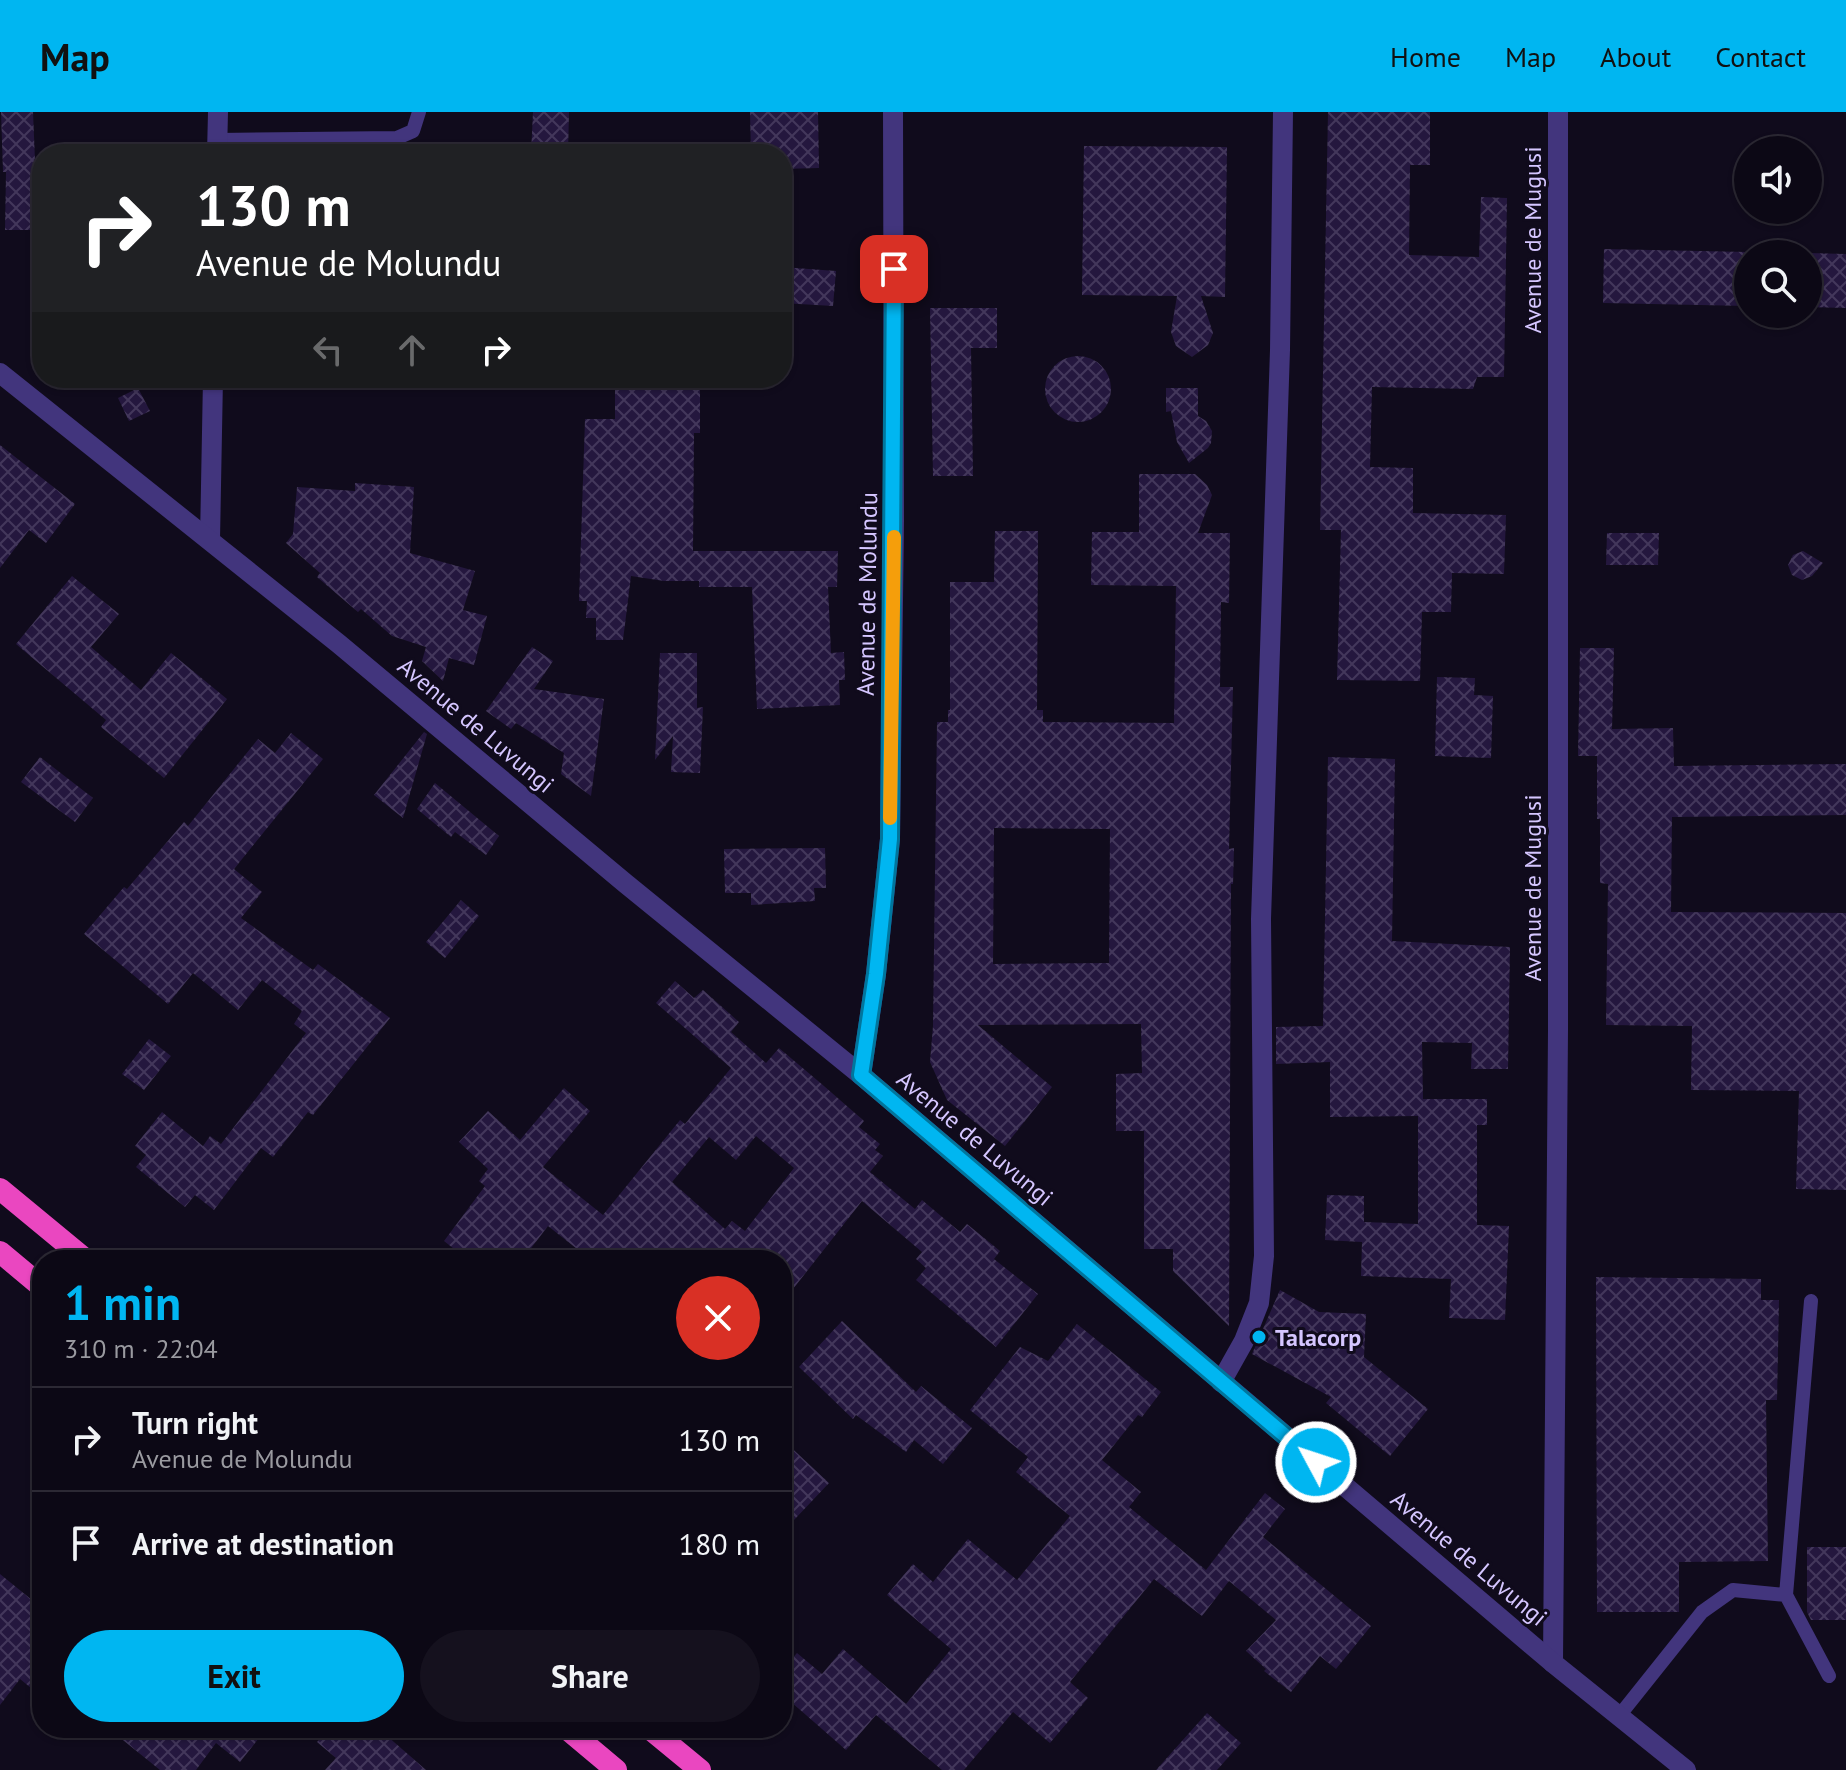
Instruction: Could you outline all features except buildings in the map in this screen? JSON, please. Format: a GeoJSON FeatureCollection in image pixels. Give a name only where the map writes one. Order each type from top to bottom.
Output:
{"type":"FeatureCollection","features":[{"type":"Feature","properties":{"kind":"highway"},"geometry":{"type":"LineString","coordinates":[[0,1189],[74,1250]]}},
{"type":"Feature","properties":{"kind":"highway"},"geometry":{"type":"LineString","coordinates":[[0,1252],[32,1279]]}},
{"type":"Feature","properties":{"kind":"highway"},"geometry":{"type":"LineString","coordinates":[[578,1738],[616,1770]]}},
{"type":"Feature","properties":{"kind":"highway"},"geometry":{"type":"LineString","coordinates":[[661,1738],[700,1770]]}},
{"type":"Feature","properties":{"kind":"street"},"geometry":{"type":"LineString","coordinates":[[217,144],[218,112]]}},
{"type":"Feature","properties":{"kind":"street","name":"Avenue de Molundu"},"geometry":{"type":"LineString","coordinates":[[861,1075],[876,974],[890,839],[894,521],[893,112]]}},
{"type":"Feature","properties":{"kind":"street"},"geometry":{"type":"LineString","coordinates":[[1221,1382],[1244,1341],[1259,1303],[1264,1256],[1261,919],[1279,366],[1283,112]]}},
{"type":"Feature","properties":{"kind":"street","name":"Avenue de Mugusi"},"geometry":{"type":"LineString","coordinates":[[1553,1663],[1558,1046],[1558,112]]}},
{"type":"Feature","properties":{"kind":"street","name":"Avenue de Luvungi"},"geometry":{"type":"LineString","coordinates":[[0,373],[210,540],[861,1075],[1553,1663],[1686,1770]]}},
{"type":"Feature","properties":{"kind":"street"},"geometry":{"type":"LineString","coordinates":[[210,540],[213,388]]}},
{"type":"Feature","properties":{"kind":"lane"},"geometry":{"type":"LineString","coordinates":[[277,144],[397,138],[413,131],[419,112]]}},
{"type":"Feature","properties":{"kind":"lane"},"geometry":{"type":"LineString","coordinates":[[1811,1301],[1786,1595],[1829,1676]]}},
{"type":"Feature","properties":{"kind":"lane"},"geometry":{"type":"LineString","coordinates":[[1619,1716],[1702,1612],[1733,1590],[1786,1595]]}},
{"type":"Feature","properties":{"kind":"slow traffic"},"geometry":{"type":"LineString","coordinates":[[890,818],[894,537]]}},
{"type":"Feature","properties":{"kind":"place","name":"Talacorp"},"geometry":{"type":"Point","coordinates":[1259,1337]}},
{"type":"Feature","properties":{"kind":"route"},"geometry":{"type":"LineString","coordinates":[[894,269],[890,839],[876,974],[861,1075],[1316,1462]]}}]}
